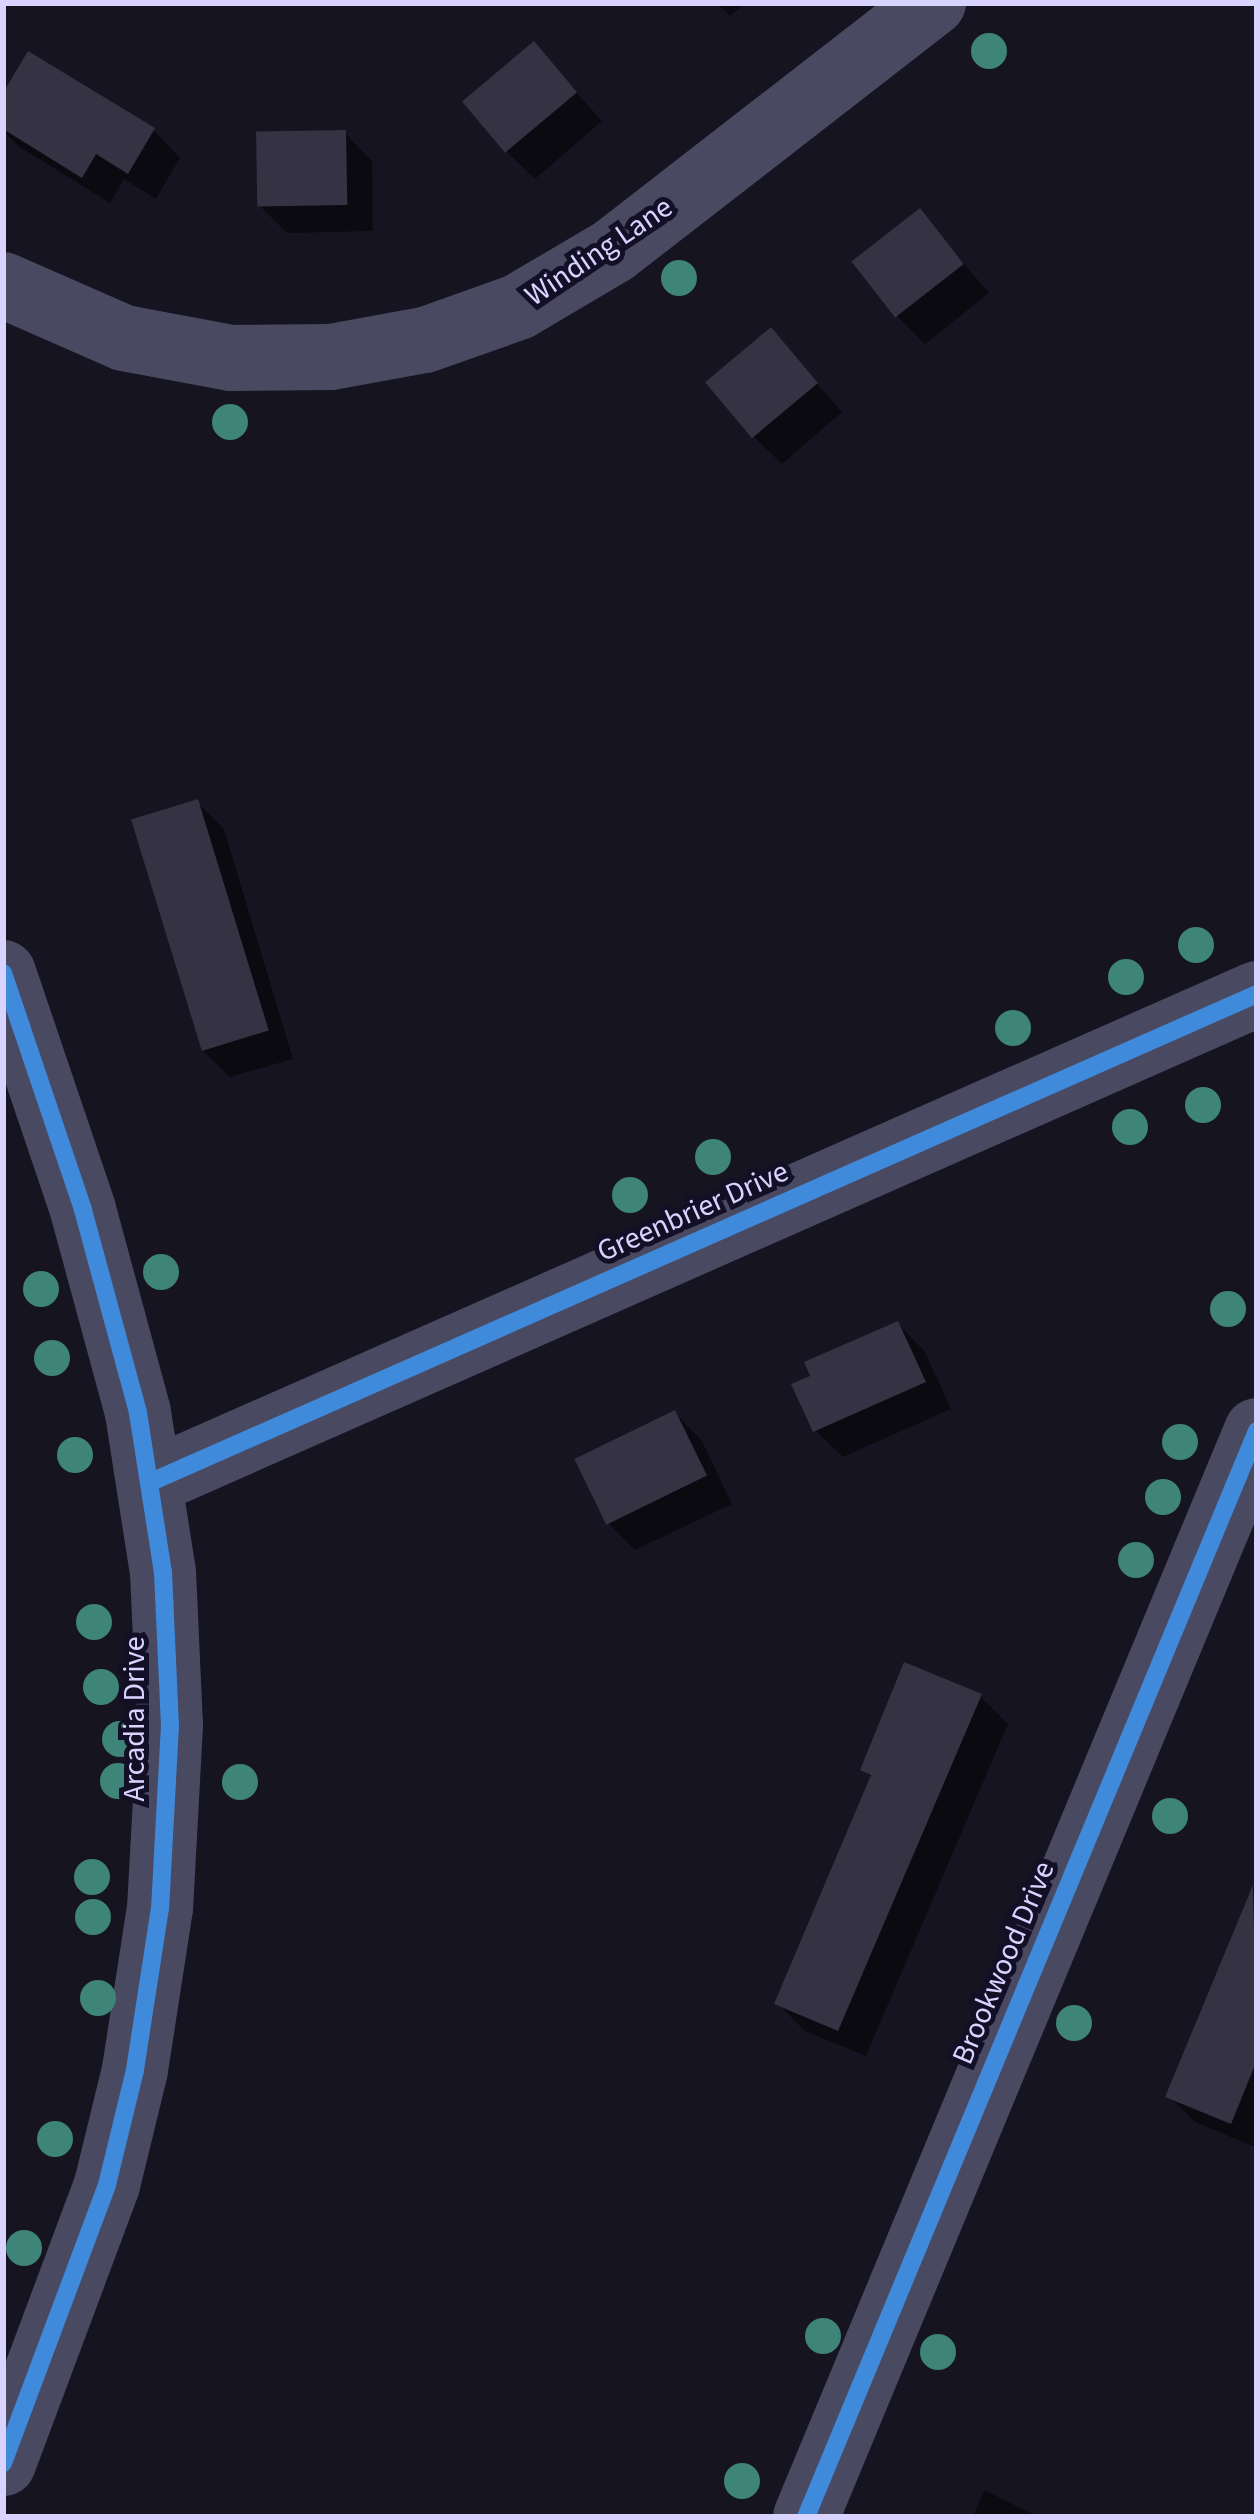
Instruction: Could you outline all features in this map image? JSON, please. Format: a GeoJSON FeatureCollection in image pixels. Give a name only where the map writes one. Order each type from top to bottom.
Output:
{"type":"FeatureCollection","features":[{"type":"Feature","properties":{"kind":"street","name":"Winding Lane"},"geometry":{"type":"LineString","coordinates":[[3,285],[124,338],[231,358],[331,357],[425,340],[518,307],[613,250],[933,3]]}},
{"type":"Feature","properties":{"kind":"street","name":"Arcadia Drive"},"geometry":{"type":"LineString","coordinates":[[3,973],[83,1210],[152,1482],[170,1725],[153,1955],[107,2185],[3,2463]]}},
{"type":"Feature","properties":{"kind":"street","name":"Greenbrier Drive"},"geometry":{"type":"LineString","coordinates":[[152,1482],[1257,994]]}},
{"type":"Feature","properties":{"kind":"street","name":"Brookwood Drive"},"geometry":{"type":"LineString","coordinates":[[806,2517],[1257,1431]]}},
{"type":"Feature","properties":{"kind":"building"},"geometry":{"type":"Polygon","coordinates":[[[534,41],[577,92],[505,153],[462,101],[534,41]]]}},
{"type":"Feature","properties":{"kind":"building"},"geometry":{"type":"Polygon","coordinates":[[[28,51],[155,128],[128,174],[96,154],[82,178],[3,129],[3,93],[28,51]]]}},
{"type":"Feature","properties":{"kind":"building"},"geometry":{"type":"Polygon","coordinates":[[[346,130],[347,205],[257,207],[256,132],[346,130]]]}},
{"type":"Feature","properties":{"kind":"building"},"geometry":{"type":"Polygon","coordinates":[[[920,208],[964,264],[895,318],[851,262],[920,208]]]}},
{"type":"Feature","properties":{"kind":"building"},"geometry":{"type":"Polygon","coordinates":[[[771,327],[818,383],[752,438],[705,382],[771,327]]]}},
{"type":"Feature","properties":{"kind":"building"},"geometry":{"type":"Polygon","coordinates":[[[198,799],[269,1030],[202,1051],[131,819],[198,799]]]}},
{"type":"Feature","properties":{"kind":"building"},"geometry":{"type":"Polygon","coordinates":[[[898,1321],[926,1382],[813,1432],[791,1384],[810,1376],[804,1362],[898,1321]]]}},
{"type":"Feature","properties":{"kind":"building"},"geometry":{"type":"Polygon","coordinates":[[[675,1410],[707,1476],[606,1525],[574,1459],[675,1410]]]}},
{"type":"Feature","properties":{"kind":"building"},"geometry":{"type":"Polygon","coordinates":[[[904,1662],[982,1694],[838,2031],[774,2004],[871,1775],[860,1770],[904,1662]]]}},
{"type":"Feature","properties":{"kind":"building"},"geometry":{"type":"Polygon","coordinates":[[[1253,1885],[1257,2060],[1231,2124],[1165,2097],[1253,1885]]]}},
{"type":"Feature","properties":{"kind":"cycle path"},"geometry":{"type":"LineString","coordinates":[[3,973],[83,1210],[138,1413],[163,1572],[170,1725],[160,1908],[135,2070],[107,2185],[3,2463]]}},
{"type":"Feature","properties":{"kind":"cycle path"},"geometry":{"type":"LineString","coordinates":[[151,1482],[1257,994]]}},
{"type":"Feature","properties":{"kind":"cycle path"},"geometry":{"type":"LineString","coordinates":[[806,2517],[1257,1431]]}}]}
